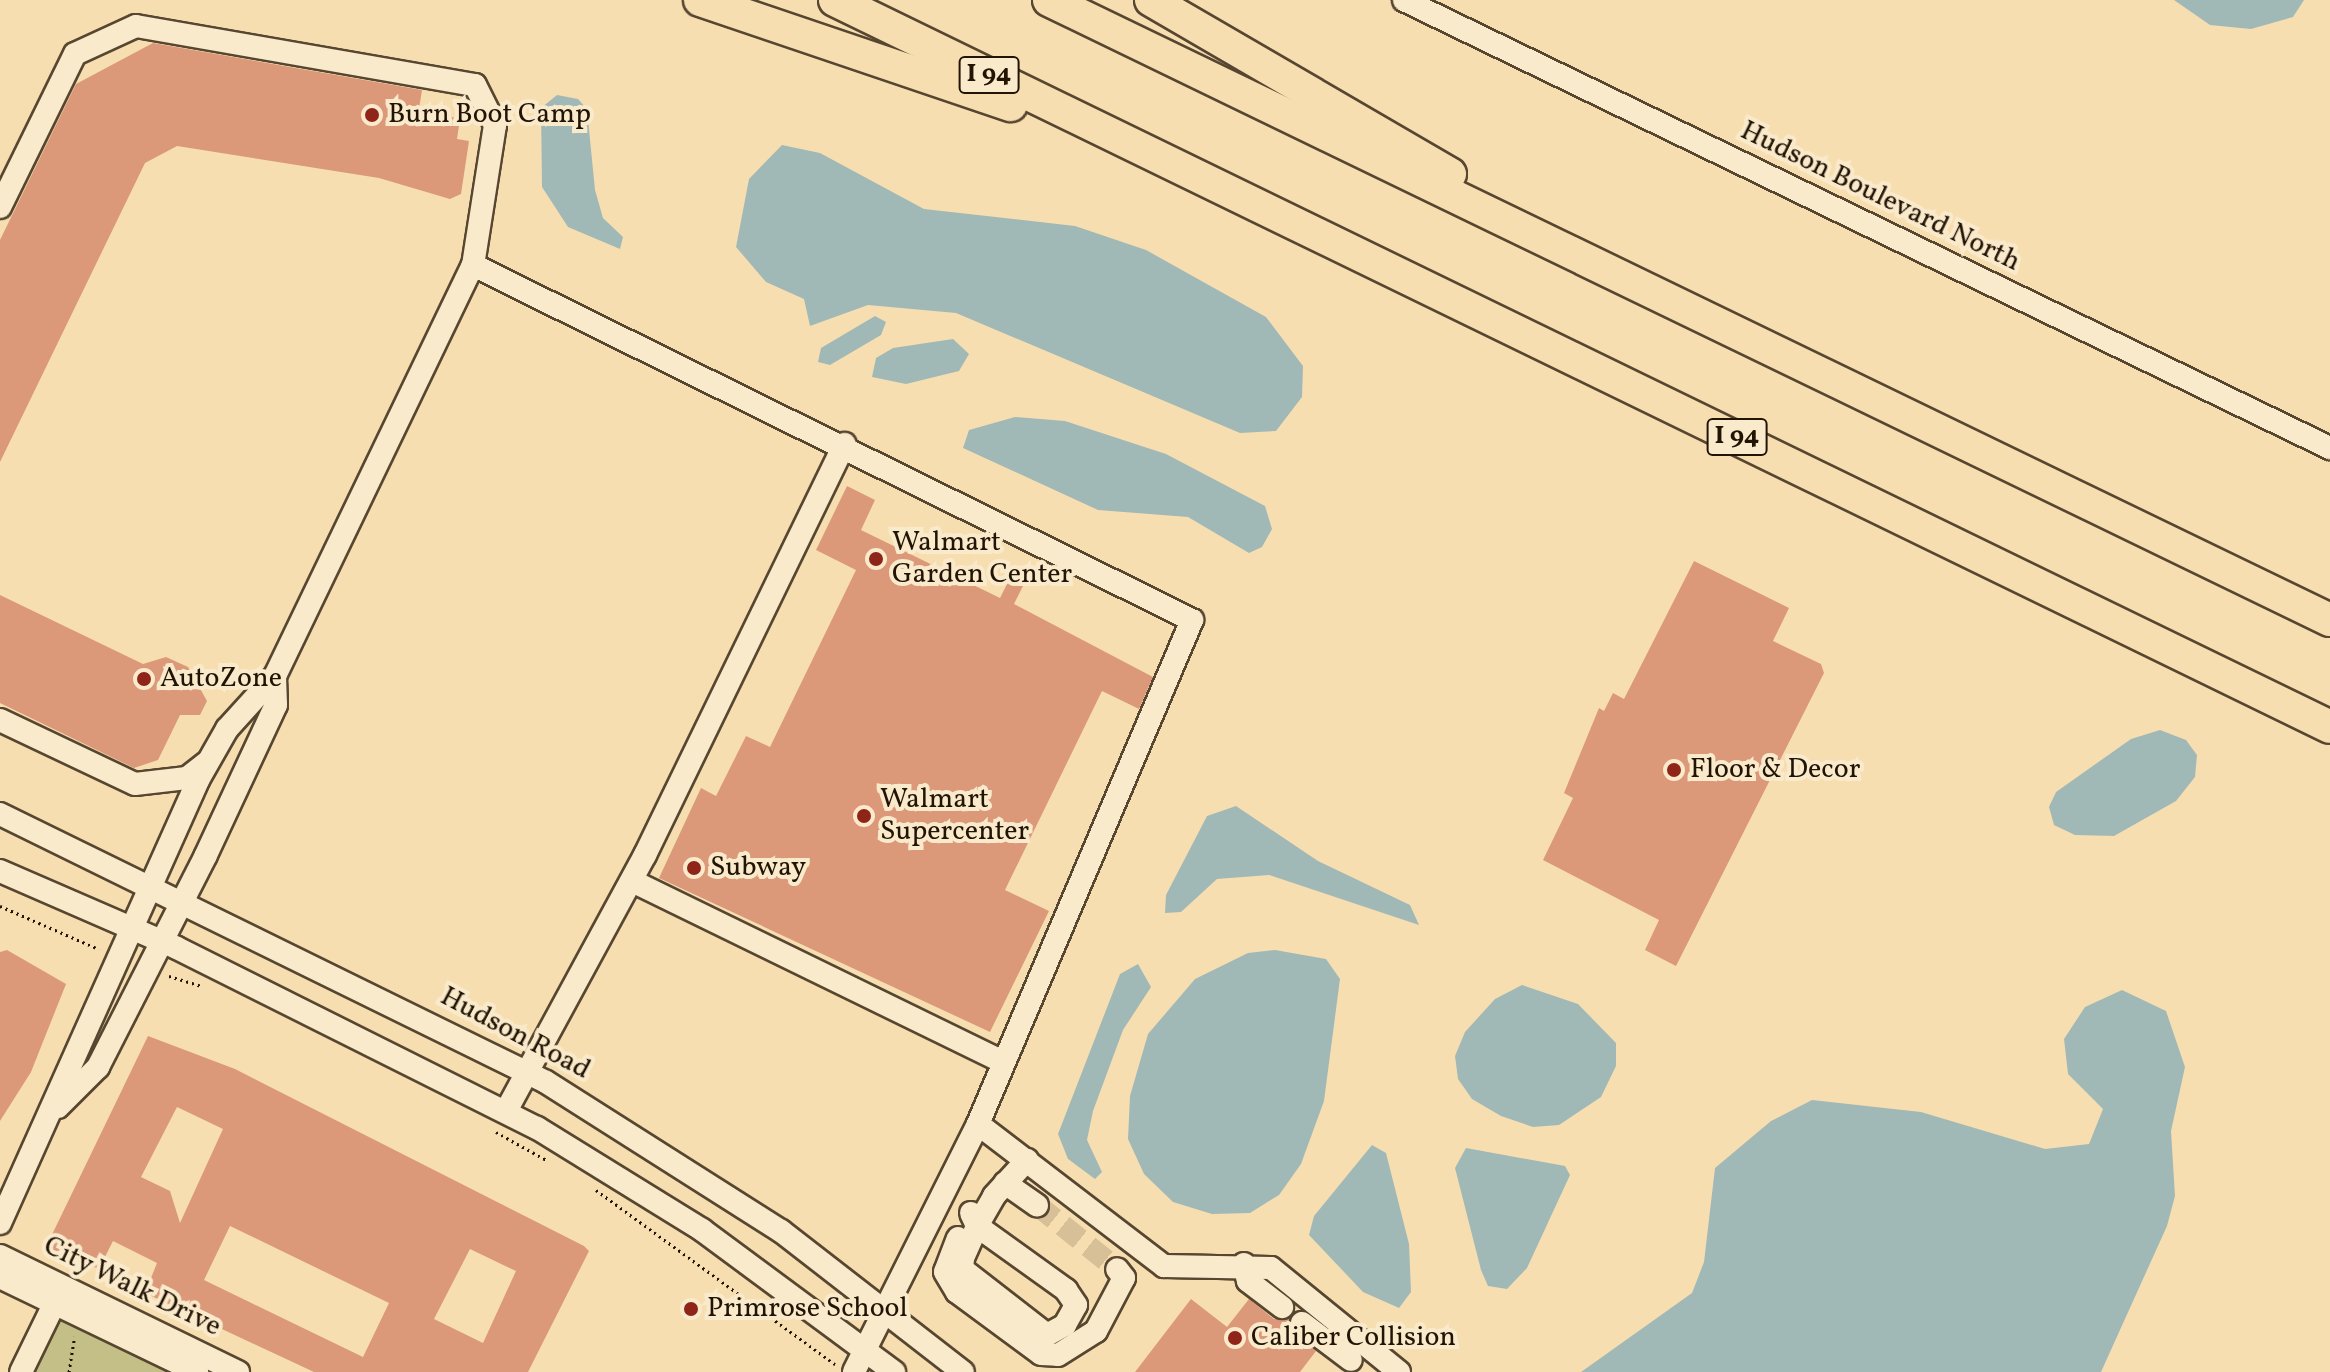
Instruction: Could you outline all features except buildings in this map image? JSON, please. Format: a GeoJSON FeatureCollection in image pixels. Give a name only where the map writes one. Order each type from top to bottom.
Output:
{"type":"FeatureCollection","features":[{"type":"Feature","properties":{"kind":"highway"},"geometry":{"type":"LineString","coordinates":[[700,0],[1143,150]]}},
{"type":"Feature","properties":{"kind":"highway","name":"I 94"},"geometry":{"type":"LineString","coordinates":[[835,0],[2330,727]]}},
{"type":"Feature","properties":{"kind":"highway"},"geometry":{"type":"LineString","coordinates":[[1049,0],[2330,620]]}},
{"type":"Feature","properties":{"kind":"highway"},"geometry":{"type":"LineString","coordinates":[[1151,0],[1609,271]]}},
{"type":"Feature","properties":{"kind":"street","name":"Hudson Boulevard North"},"geometry":{"type":"LineString","coordinates":[[1404,0],[2330,448]]}},
{"type":"Feature","properties":{"kind":"street"},"geometry":{"type":"LineString","coordinates":[[0,207],[75,54],[136,26],[475,85],[495,125],[473,265],[275,676],[254,692],[209,759],[71,1053],[57,1108],[0,1223]]}},
{"type":"Feature","properties":{"kind":"street"},"geometry":{"type":"LineString","coordinates":[[473,265],[845,444],[1192,620],[978,1124],[854,1372]]}},
{"type":"Feature","properties":{"kind":"street"},"geometry":{"type":"LineString","coordinates":[[506,1111],[632,881],[845,444]]}},
{"type":"Feature","properties":{"kind":"street"},"geometry":{"type":"LineString","coordinates":[[57,1108],[98,1067],[276,705],[275,676]]}},
{"type":"Feature","properties":{"kind":"street"},"geometry":{"type":"LineString","coordinates":[[0,720],[94,766],[139,784],[187,778],[209,759]]}},
{"type":"Feature","properties":{"kind":"street","name":"Hudson Road"},"geometry":{"type":"LineString","coordinates":[[0,814],[527,1072],[758,1216],[963,1372]]}},
{"type":"Feature","properties":{"kind":"street"},"geometry":{"type":"LineString","coordinates":[[0,871],[161,941],[506,1111],[702,1230],[894,1372]]}},
{"type":"Feature","properties":{"kind":"street"},"geometry":{"type":"LineString","coordinates":[[632,881],[1003,1062]]}},
{"type":"Feature","properties":{"kind":"street"},"geometry":{"type":"LineString","coordinates":[[978,1124],[1164,1266],[1244,1264],[1278,1272],[1399,1372]]}},
{"type":"Feature","properties":{"kind":"street"},"geometry":{"type":"LineString","coordinates":[[1020,1154],[1010,1187],[993,1221],[981,1225],[945,1272],[957,1292],[1041,1354],[1058,1355],[1096,1331],[1124,1278],[1117,1269]]}},
{"type":"Feature","properties":{"kind":"street"},"geometry":{"type":"LineString","coordinates":[[981,1225],[1066,1290],[1076,1305],[1065,1325],[1047,1335],[962,1269],[981,1225],[1020,1154]]}},
{"type":"Feature","properties":{"kind":"street"},"geometry":{"type":"LineString","coordinates":[[1010,1187],[1037,1205]]}},
{"type":"Feature","properties":{"kind":"street","name":"City Walk Drive"},"geometry":{"type":"LineString","coordinates":[[0,1256],[58,1295],[197,1372]]}},
{"type":"Feature","properties":{"kind":"street"},"geometry":{"type":"LineString","coordinates":[[1244,1264],[1248,1281],[1282,1307]]}},
{"type":"Feature","properties":{"kind":"street","name":"City Walk Drive"},"geometry":{"type":"LineString","coordinates":[[0,1277],[58,1295],[238,1372]]}},
{"type":"Feature","properties":{"kind":"street"},"geometry":{"type":"LineString","coordinates":[[21,1372],[58,1295]]}},
{"type":"Feature","properties":{"kind":"street"},"geometry":{"type":"LineString","coordinates":[[1302,1323],[1351,1360]]}},
{"type":"Feature","properties":{"kind":"path"},"geometry":{"type":"LineString","coordinates":[[0,906],[97,948]]}},
{"type":"Feature","properties":{"kind":"path"},"geometry":{"type":"LineString","coordinates":[[166,974],[209,989]]}},
{"type":"Feature","properties":{"kind":"path"},"geometry":{"type":"LineString","coordinates":[[488,1128],[561,1169]]}},
{"type":"Feature","properties":{"kind":"path"},"geometry":{"type":"LineString","coordinates":[[587,1184],[819,1356]]}},
{"type":"Feature","properties":{"kind":"path"},"geometry":{"type":"LineString","coordinates":[[69,1372],[67,1352],[78,1334]]}},
{"type":"Feature","properties":{"kind":"shaded area"},"geometry":{"type":"Polygon","coordinates":[[[55,1303],[197,1372],[21,1372],[55,1303]]]}},
{"type":"Feature","properties":{"kind":"water"},"geometry":{"type":"Polygon","coordinates":[[[2174,0],[2304,0],[2293,17],[2251,29],[2210,25],[2174,0]]]}},
{"type":"Feature","properties":{"kind":"water"},"geometry":{"type":"Polygon","coordinates":[[[557,95],[578,99],[587,109],[595,190],[603,218],[623,237],[620,249],[568,227],[542,187],[541,108],[557,95]]]}},
{"type":"Feature","properties":{"kind":"water"},"geometry":{"type":"Polygon","coordinates":[[[782,145],[820,153],[924,209],[1075,226],[1146,250],[1266,317],[1303,366],[1302,397],[1276,431],[1240,433],[956,313],[868,305],[810,326],[804,299],[766,282],[736,247],[749,179],[782,145]]]}},
{"type":"Feature","properties":{"kind":"water"},"geometry":{"type":"Polygon","coordinates":[[[875,316],[886,322],[881,335],[830,365],[818,362],[821,348],[875,316]]]}},
{"type":"Feature","properties":{"kind":"water"},"geometry":{"type":"Polygon","coordinates":[[[953,339],[969,354],[959,371],[906,384],[872,377],[876,358],[893,348],[953,339]]]}},
{"type":"Feature","properties":{"kind":"water"},"geometry":{"type":"Polygon","coordinates":[[[1015,417],[1065,421],[1166,454],[1265,506],[1272,529],[1262,547],[1249,553],[1188,517],[1098,510],[963,448],[969,430],[1015,417]]]}},
{"type":"Feature","properties":{"kind":"water"},"geometry":{"type":"Polygon","coordinates":[[[2160,730],[2186,740],[2197,755],[2195,777],[2176,801],[2114,836],[2075,835],[2054,825],[2049,807],[2056,792],[2131,739],[2160,730]]]}},
{"type":"Feature","properties":{"kind":"water"},"geometry":{"type":"Polygon","coordinates":[[[1236,806],[1318,861],[1410,905],[1419,925],[1269,875],[1217,879],[1181,912],[1165,913],[1166,895],[1207,816],[1236,806]]]}},
{"type":"Feature","properties":{"kind":"water"},"geometry":{"type":"Polygon","coordinates":[[[1275,950],[1326,959],[1340,979],[1324,1101],[1301,1164],[1279,1195],[1250,1213],[1212,1214],[1173,1202],[1144,1174],[1128,1139],[1130,1096],[1148,1034],[1195,979],[1248,953],[1275,950]]]}},
{"type":"Feature","properties":{"kind":"water"},"geometry":{"type":"Polygon","coordinates":[[[1138,964],[1151,987],[1123,1030],[1093,1111],[1087,1140],[1102,1172],[1095,1179],[1068,1159],[1058,1134],[1120,974],[1138,964]]]}},
{"type":"Feature","properties":{"kind":"water"},"geometry":{"type":"Polygon","coordinates":[[[1522,985],[1578,1004],[1616,1043],[1616,1066],[1601,1097],[1559,1125],[1533,1127],[1501,1116],[1472,1099],[1458,1079],[1455,1056],[1465,1032],[1495,999],[1522,985]]]}},
{"type":"Feature","properties":{"kind":"water"},"geometry":{"type":"Polygon","coordinates":[[[2122,990],[2166,1011],[2185,1067],[2171,1131],[2175,1196],[2167,1226],[2101,1372],[1581,1372],[1692,1293],[1704,1262],[1715,1168],[1771,1121],[1812,1100],[1921,1112],[2045,1149],[2089,1144],[2103,1109],[2068,1074],[2064,1039],[2085,1007],[2122,990]]]}},
{"type":"Feature","properties":{"kind":"water"},"geometry":{"type":"Polygon","coordinates":[[[1372,1145],[1386,1153],[1409,1244],[1411,1292],[1399,1308],[1363,1292],[1309,1235],[1314,1216],[1372,1145]]]}},
{"type":"Feature","properties":{"kind":"water"},"geometry":{"type":"Polygon","coordinates":[[[1466,1148],[1565,1166],[1570,1175],[1527,1268],[1507,1289],[1488,1286],[1481,1270],[1455,1168],[1466,1148]]]}},
{"type":"Feature","properties":{"kind":"tunnel"},"geometry":{"type":"LineString","coordinates":[[1037,1205],[1117,1269]]}},
{"type":"Feature","properties":{"kind":"place","name":"Burn Boot Camp"},"geometry":{"type":"Point","coordinates":[372,115]}},
{"type":"Feature","properties":{"kind":"place","name":"Walmart Garden Center"},"geometry":{"type":"Point","coordinates":[876,559]}},
{"type":"Feature","properties":{"kind":"place","name":"AutoZone"},"geometry":{"type":"Point","coordinates":[144,679]}},
{"type":"Feature","properties":{"kind":"place","name":"Floor & Decor"},"geometry":{"type":"Point","coordinates":[1674,770]}},
{"type":"Feature","properties":{"kind":"place","name":"Walmart Supercenter"},"geometry":{"type":"Point","coordinates":[864,816]}},
{"type":"Feature","properties":{"kind":"place","name":"Subway"},"geometry":{"type":"Point","coordinates":[694,868]}},
{"type":"Feature","properties":{"kind":"place","name":"Primrose School"},"geometry":{"type":"Point","coordinates":[691,1309]}},
{"type":"Feature","properties":{"kind":"place","name":"Caliber Collision"},"geometry":{"type":"Point","coordinates":[1235,1338]}}]}
